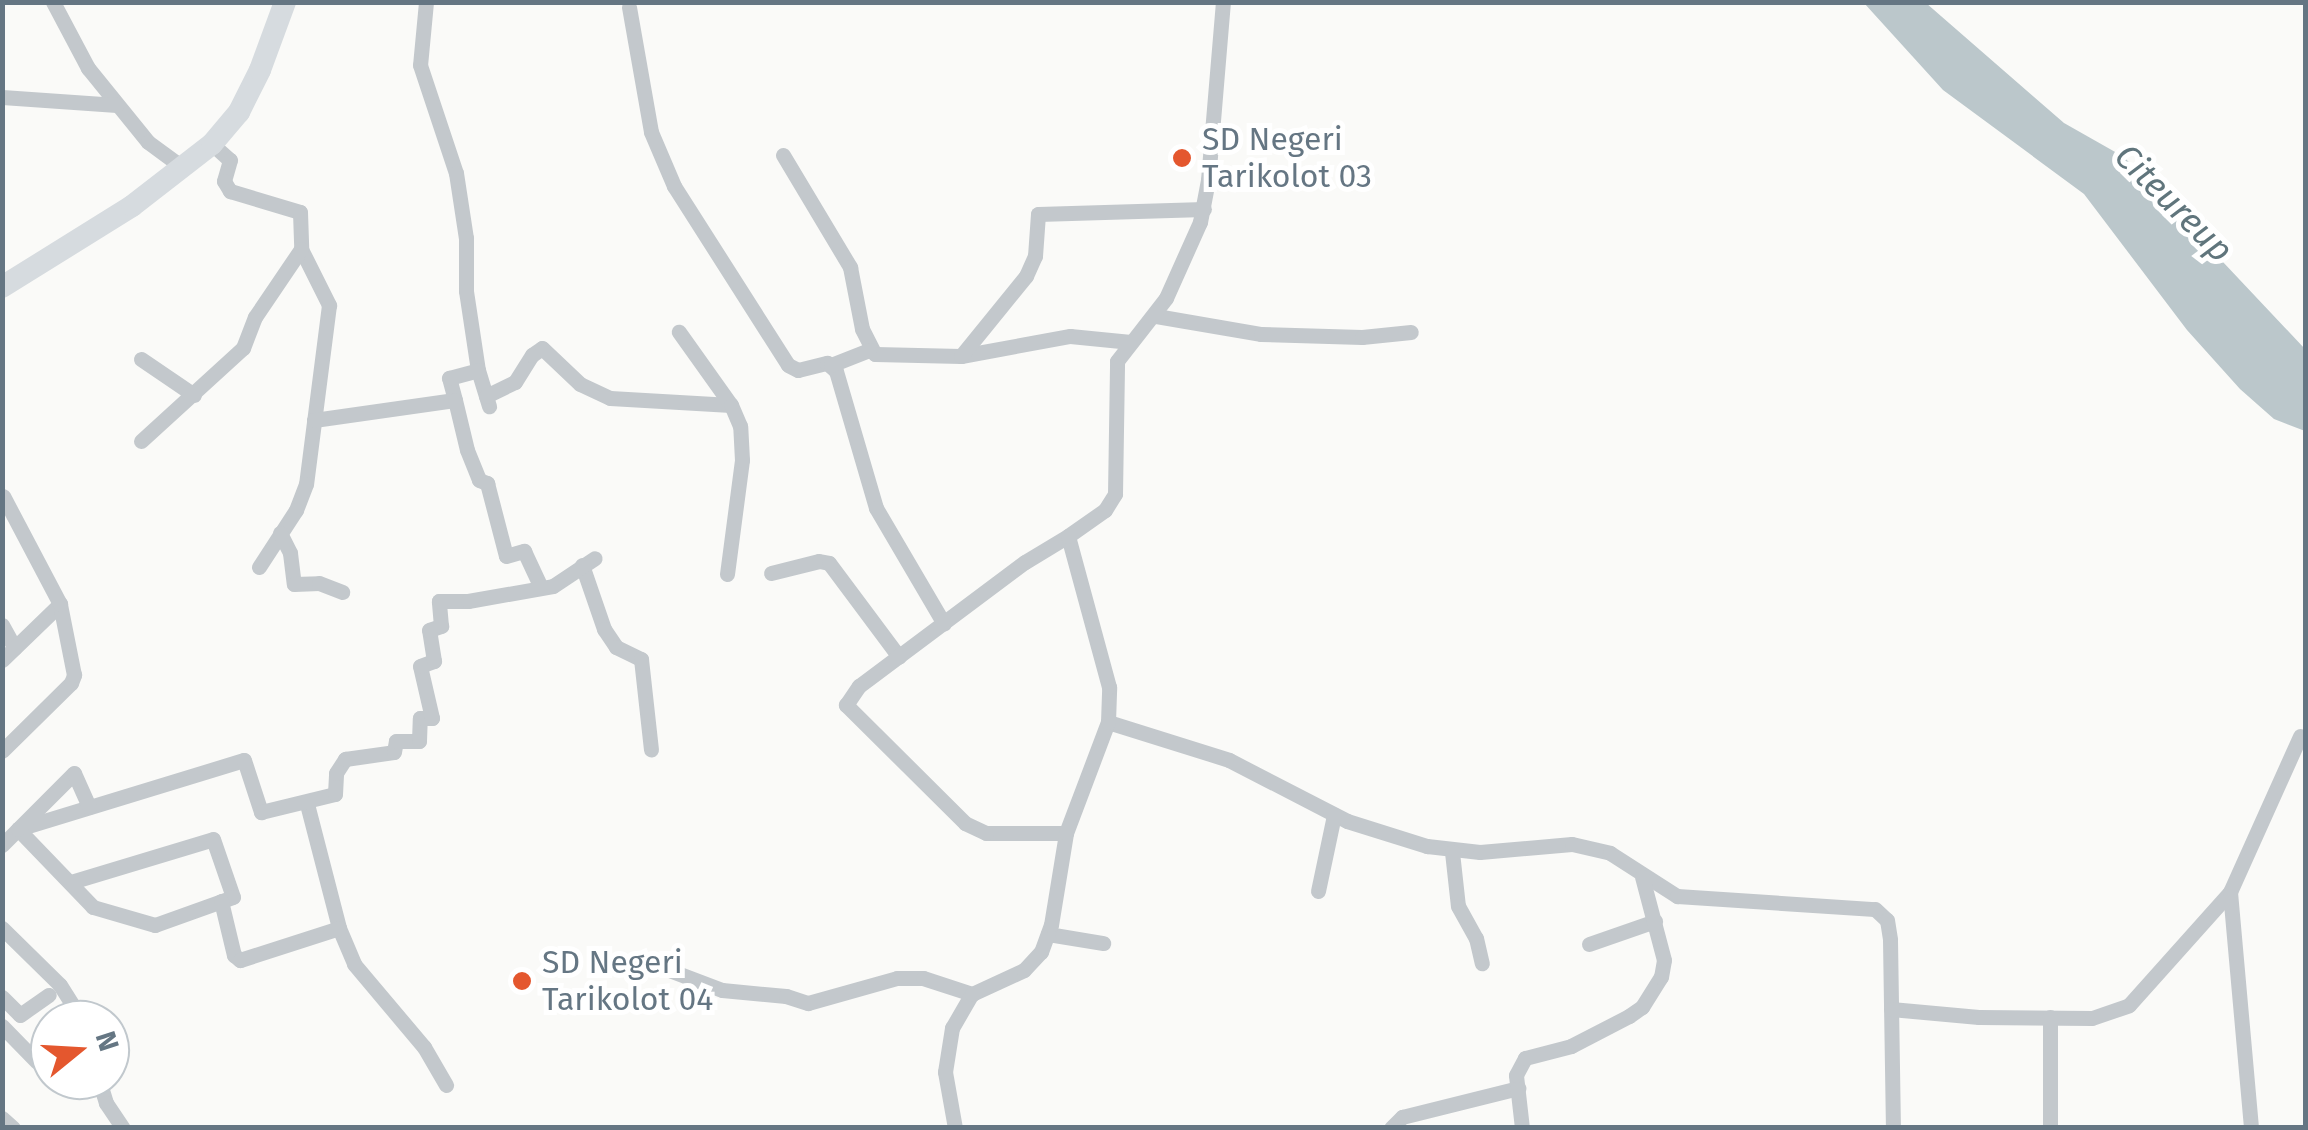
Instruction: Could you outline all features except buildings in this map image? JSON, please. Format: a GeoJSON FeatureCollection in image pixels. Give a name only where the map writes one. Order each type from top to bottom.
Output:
{"type":"FeatureCollection","features":[{"type":"Feature","properties":{"kind":"main road"},"geometry":{"type":"LineString","coordinates":[[2,287],[132,206],[212,144],[239,112],[285,2]]}},
{"type":"Feature","properties":{"kind":"street"},"geometry":{"type":"LineString","coordinates":[[54,2],[88,68],[148,142],[182,168]]}},
{"type":"Feature","properties":{"kind":"street"},"geometry":{"type":"LineString","coordinates":[[426,2],[420,65],[462,202],[466,291],[478,370],[487,401],[516,382],[532,355],[542,348],[580,384],[610,398],[731,405]]}},
{"type":"Feature","properties":{"kind":"street"},"geometry":{"type":"LineString","coordinates":[[1066,833],[986,833],[964,823],[846,705],[852,694],[899,657],[1026,562],[1106,510],[1115,494],[1116,362],[1156,316],[1186,260],[1204,209],[1222,2]]}},
{"type":"Feature","properties":{"kind":"street"},"geometry":{"type":"LineString","coordinates":[[629,7],[648,122],[674,186],[788,364],[798,370],[832,366],[869,350],[882,356],[961,356],[1070,336],[1131,342]]}},
{"type":"Feature","properties":{"kind":"street"},"geometry":{"type":"LineString","coordinates":[[2,97],[118,105]]}},
{"type":"Feature","properties":{"kind":"street"},"geometry":{"type":"LineString","coordinates":[[212,144],[230,160],[224,181],[230,191],[298,209],[302,216],[301,248],[329,305],[306,484],[258,567]]}},
{"type":"Feature","properties":{"kind":"street"},"geometry":{"type":"LineString","coordinates":[[783,155],[850,266],[869,350]]}},
{"type":"Feature","properties":{"kind":"street"},"geometry":{"type":"LineString","coordinates":[[961,356],[1026,276],[1035,256],[1038,214],[1204,209]]}},
{"type":"Feature","properties":{"kind":"street"},"geometry":{"type":"LineString","coordinates":[[141,441],[243,348],[255,318],[301,248]]}},
{"type":"Feature","properties":{"kind":"street"},"geometry":{"type":"LineString","coordinates":[[1156,316],[1261,334],[1362,337],[1412,332]]}},
{"type":"Feature","properties":{"kind":"street"},"geometry":{"type":"LineString","coordinates":[[678,332],[731,405],[740,426],[742,460],[728,574]]}},
{"type":"Feature","properties":{"kind":"street"},"geometry":{"type":"LineString","coordinates":[[140,360],[194,396]]}},
{"type":"Feature","properties":{"kind":"street"},"geometry":{"type":"LineString","coordinates":[[832,366],[840,379],[858,459],[876,508],[944,624]]}},
{"type":"Feature","properties":{"kind":"street"},"geometry":{"type":"LineString","coordinates":[[478,370],[449,378],[467,450],[478,480],[486,483],[506,556],[524,551],[541,587]]}},
{"type":"Feature","properties":{"kind":"street"},"geometry":{"type":"LineString","coordinates":[[314,420],[455,400]]}},
{"type":"Feature","properties":{"kind":"street"},"geometry":{"type":"LineString","coordinates":[[2,751],[73,679],[60,604],[3,496]]}},
{"type":"Feature","properties":{"kind":"street"},"geometry":{"type":"LineString","coordinates":[[280,534],[290,553],[294,584],[319,583],[342,592]]}},
{"type":"Feature","properties":{"kind":"street"},"geometry":{"type":"LineString","coordinates":[[956,1128],[945,1072],[947,1043],[972,994],[1024,970],[1041,952],[1048,934],[1066,833],[1108,722],[1109,687],[1068,536]]}},
{"type":"Feature","properties":{"kind":"street"},"geometry":{"type":"LineString","coordinates":[[771,573],[818,561],[829,563],[899,657]]}},
{"type":"Feature","properties":{"kind":"street"},"geometry":{"type":"LineString","coordinates":[[18,829],[244,760],[260,812],[335,794],[338,764],[351,755],[394,752],[396,741],[419,741],[420,718],[432,718],[420,666],[434,661],[429,630],[441,626],[438,600],[468,601],[553,586],[588,562],[604,629],[616,647],[641,659],[652,748]]}},
{"type":"Feature","properties":{"kind":"street"},"geometry":{"type":"LineString","coordinates":[[9,654],[60,604]]}},
{"type":"Feature","properties":{"kind":"street"},"geometry":{"type":"LineString","coordinates":[[2,625],[9,654]]}},
{"type":"Feature","properties":{"kind":"street"},"geometry":{"type":"LineString","coordinates":[[1108,722],[1229,760],[1334,815],[1452,852],[1572,844],[1610,854],[1678,896],[1875,909],[1888,926],[1893,1128]]}},
{"type":"Feature","properties":{"kind":"street"},"geometry":{"type":"LineString","coordinates":[[1891,1009],[2104,1017],[2129,1005],[2230,892],[2300,736]]}},
{"type":"Feature","properties":{"kind":"street"},"geometry":{"type":"LineString","coordinates":[[2,845],[74,774],[89,807]]}},
{"type":"Feature","properties":{"kind":"street"},"geometry":{"type":"LineString","coordinates":[[306,804],[339,928],[366,982],[424,1046],[446,1085]]}},
{"type":"Feature","properties":{"kind":"street"},"geometry":{"type":"LineString","coordinates":[[1318,891],[1334,815]]}},
{"type":"Feature","properties":{"kind":"street"},"geometry":{"type":"LineString","coordinates":[[18,829],[93,907],[156,925],[233,896],[213,838],[71,882]]}},
{"type":"Feature","properties":{"kind":"street"},"geometry":{"type":"LineString","coordinates":[[1452,852],[1458,906],[1476,938],[1482,964]]}},
{"type":"Feature","properties":{"kind":"street"},"geometry":{"type":"LineString","coordinates":[[1522,1128],[1516,1075],[1524,1058],[1571,1046],[1642,1007],[1661,977],[1664,960],[1642,877]]}},
{"type":"Feature","properties":{"kind":"street"},"geometry":{"type":"LineString","coordinates":[[2230,892],[2251,1128]]}},
{"type":"Feature","properties":{"kind":"street"},"geometry":{"type":"LineString","coordinates":[[221,901],[234,955],[240,960],[339,928]]}},
{"type":"Feature","properties":{"kind":"street"},"geometry":{"type":"LineString","coordinates":[[1589,944],[1655,921]]}},
{"type":"Feature","properties":{"kind":"street"},"geometry":{"type":"LineString","coordinates":[[2,928],[60,985],[69,1000]]}},
{"type":"Feature","properties":{"kind":"street"},"geometry":{"type":"LineString","coordinates":[[1048,934],[1103,943]]}},
{"type":"Feature","properties":{"kind":"street"},"geometry":{"type":"LineString","coordinates":[[648,962],[722,990],[786,996],[808,1003],[897,978],[923,978],[972,994]]}},
{"type":"Feature","properties":{"kind":"street"},"geometry":{"type":"LineString","coordinates":[[2,997],[20,1015],[50,995]]}},
{"type":"Feature","properties":{"kind":"street"},"geometry":{"type":"LineString","coordinates":[[2050,1017],[2050,1128]]}},
{"type":"Feature","properties":{"kind":"street"},"geometry":{"type":"LineString","coordinates":[[2,1026],[30,1055]]}},
{"type":"Feature","properties":{"kind":"street"},"geometry":{"type":"LineString","coordinates":[[1391,1128],[1402,1118],[1518,1088]]}},
{"type":"Feature","properties":{"kind":"street"},"geometry":{"type":"LineString","coordinates":[[105,1100],[123,1128]]}},
{"type":"Feature","properties":{"kind":"street"},"geometry":{"type":"LineString","coordinates":[[2,1118],[13,1128]]}},
{"type":"Feature","properties":{"kind":"shaded area"},"geometry":{"type":"Polygon","coordinates":[[[1864,3],[1926,3],[2064,123],[2124,157],[2305,349],[2305,431],[2274,419],[2240,389],[2187,330],[2084,194],[1943,90],[1864,3]]]}},
{"type":"Feature","properties":{"kind":"place","name":"SD Negeri Tarikolot 03"},"geometry":{"type":"Point","coordinates":[1182,158]}},
{"type":"Feature","properties":{"kind":"place","name":"SD Negeri Tarikolot 04"},"geometry":{"type":"Point","coordinates":[522,981]}},
{"type":"Feature","properties":{"kind":"water label","name":"Citeureup"},"geometry":{"type":"Point","coordinates":[2174,203]}}]}
